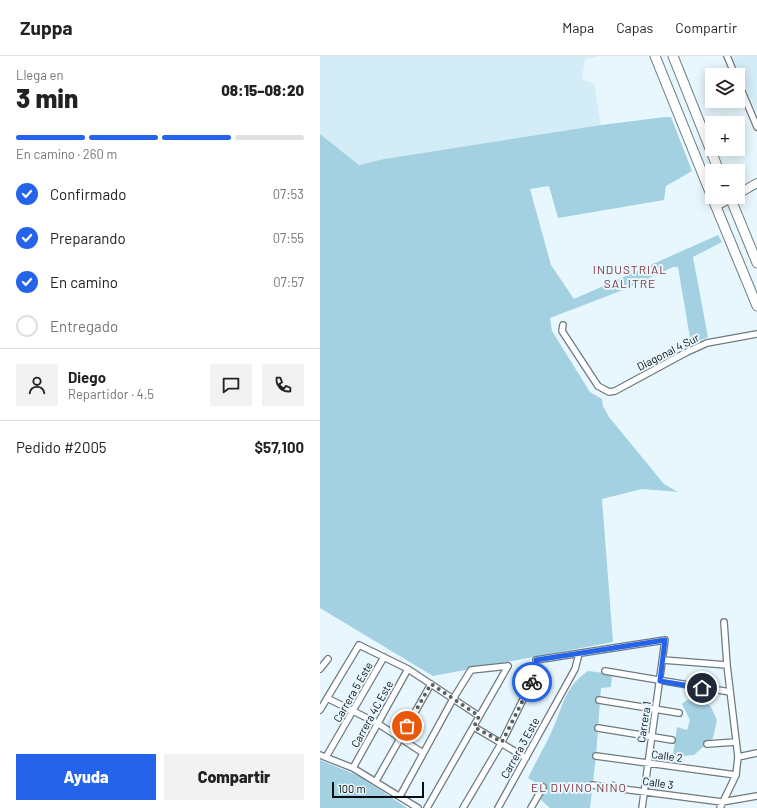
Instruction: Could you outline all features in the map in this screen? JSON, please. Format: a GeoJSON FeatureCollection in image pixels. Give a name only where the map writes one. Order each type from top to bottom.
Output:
{"type":"FeatureCollection","features":[{"type":"Feature","properties":{"kind":"highway"},"geometry":{"type":"LineString","coordinates":[[655,56],[705,180]]}},
{"type":"Feature","properties":{"kind":"highway"},"geometry":{"type":"LineString","coordinates":[[673,56],[716,164]]}},
{"type":"Feature","properties":{"kind":"highway"},"geometry":{"type":"LineString","coordinates":[[736,204],[756,257]]}},
{"type":"Feature","properties":{"kind":"highway"},"geometry":{"type":"LineString","coordinates":[[716,206],[757,306]]}},
{"type":"Feature","properties":{"kind":"main road"},"geometry":{"type":"LineString","coordinates":[[745,190],[757,183]]}},
{"type":"Feature","properties":{"kind":"main road"},"geometry":{"type":"LineString","coordinates":[[716,206],[720,204]]}},
{"type":"Feature","properties":{"kind":"street"},"geometry":{"type":"LineString","coordinates":[[727,56],[732,68]]}},
{"type":"Feature","properties":{"kind":"street"},"geometry":{"type":"LineString","coordinates":[[745,99],[757,127]]}},
{"type":"Feature","properties":{"kind":"street","name":"Diagonal 4 Sur"},"geometry":{"type":"LineString","coordinates":[[563,325],[562,331],[598,386],[610,392],[615,391],[687,352],[707,343],[757,334]]}},
{"type":"Feature","properties":{"kind":"street"},"geometry":{"type":"LineString","coordinates":[[720,808],[736,774],[738,757],[727,665],[724,622]]}},
{"type":"Feature","properties":{"kind":"street","name":"Carrera 1"},"geometry":{"type":"LineString","coordinates":[[579,654],[665,640],[642,808]]}},
{"type":"Feature","properties":{"kind":"street"},"geometry":{"type":"LineString","coordinates":[[320,710],[358,645],[408,670],[479,716]]}},
{"type":"Feature","properties":{"kind":"street"},"geometry":{"type":"LineString","coordinates":[[463,808],[502,742],[537,671],[536,660],[579,654]]}},
{"type":"Feature","properties":{"kind":"street","name":"Carrera 3 Este"},"geometry":{"type":"LineString","coordinates":[[498,808],[575,669],[579,654]]}},
{"type":"Feature","properties":{"kind":"street","name":"Carrera 5 Este"},"geometry":{"type":"LineString","coordinates":[[323,756],[354,711],[384,657]]}},
{"type":"Feature","properties":{"kind":"street"},"geometry":{"type":"LineString","coordinates":[[320,669],[328,659]]}},
{"type":"Feature","properties":{"kind":"street"},"geometry":{"type":"LineString","coordinates":[[663,660],[727,665]]}},
{"type":"Feature","properties":{"kind":"street"},"geometry":{"type":"LineString","coordinates":[[400,796],[453,699],[471,670],[508,666],[427,808]]}},
{"type":"Feature","properties":{"kind":"street","name":"Carrera 4C Este"},"geometry":{"type":"LineString","coordinates":[[353,768],[408,670]]}},
{"type":"Feature","properties":{"kind":"street"},"geometry":{"type":"LineString","coordinates":[[606,671],[730,692]]}},
{"type":"Feature","properties":{"kind":"street"},"geometry":{"type":"LineString","coordinates":[[376,781],[431,684]]}},
{"type":"Feature","properties":{"kind":"street"},"geometry":{"type":"LineString","coordinates":[[328,698],[378,723],[424,753]]}},
{"type":"Feature","properties":{"kind":"street"},"geometry":{"type":"LineString","coordinates":[[599,700],[679,713]]}},
{"type":"Feature","properties":{"kind":"street"},"geometry":{"type":"LineString","coordinates":[[474,727],[502,742],[526,758]]}},
{"type":"Feature","properties":{"kind":"street"},"geometry":{"type":"LineString","coordinates":[[598,728],[672,740]]}},
{"type":"Feature","properties":{"kind":"street"},"geometry":{"type":"LineString","coordinates":[[707,744],[736,742]]}},
{"type":"Feature","properties":{"kind":"street"},"geometry":{"type":"LineString","coordinates":[[738,757],[757,753]]}},
{"type":"Feature","properties":{"kind":"street"},"geometry":{"type":"LineString","coordinates":[[323,756],[353,768],[418,808]]}},
{"type":"Feature","properties":{"kind":"street","name":"Calle 2"},"geometry":{"type":"LineString","coordinates":[[596,756],[648,764],[736,774]]}},
{"type":"Feature","properties":{"kind":"street","name":"Calle 3"},"geometry":{"type":"LineString","coordinates":[[592,785],[722,802],[757,796]]}},
{"type":"Feature","properties":{"kind":"street"},"geometry":{"type":"LineString","coordinates":[[531,808],[543,787]]}},
{"type":"Feature","properties":{"kind":"shaded area"},"geometry":{"type":"Polygon","coordinates":[[[320,56],[600,56],[585,59],[582,79],[594,84],[601,125],[384,159],[359,165],[320,134],[320,56]]]}},
{"type":"Feature","properties":{"kind":"shaded area"},"geometry":{"type":"Polygon","coordinates":[[[732,56],[757,56],[757,113],[745,86],[745,68],[737,68],[732,56]]]}},
{"type":"Feature","properties":{"kind":"shaded area"},"geometry":{"type":"Polygon","coordinates":[[[671,117],[692,171],[666,186],[664,200],[558,218],[549,186],[530,189],[551,265],[574,299],[718,235],[722,242],[693,257],[708,337],[691,344],[678,267],[673,267],[623,290],[550,318],[552,331],[590,392],[602,399],[603,406],[609,417],[664,484],[678,492],[642,489],[602,499],[613,642],[433,676],[320,608],[320,134],[359,165],[384,159],[601,125],[671,117]]]}},
{"type":"Feature","properties":{"kind":"shaded area"},"geometry":{"type":"Polygon","coordinates":[[[588,671],[612,674],[611,687],[601,688],[596,756],[590,808],[550,808],[541,800],[543,787],[528,778],[551,733],[568,691],[573,684],[588,671]]]}},
{"type":"Feature","properties":{"kind":"shaded area"},"geometry":{"type":"Polygon","coordinates":[[[687,700],[710,705],[717,720],[713,738],[694,755],[684,756],[681,764],[672,762],[677,727],[687,730],[690,720],[682,704],[687,700]]]}},
{"type":"Feature","properties":{"kind":"shaded area"},"geometry":{"type":"Polygon","coordinates":[[[320,760],[359,776],[407,808],[320,808],[320,760]]]}},
{"type":"Feature","properties":{"kind":"way so far"},"geometry":{"type":"LineString","coordinates":[[407,726],[431,684],[479,716],[474,727],[502,742],[532,682]]}},
{"type":"Feature","properties":{"kind":"district","name":"INDUSTRIAL SALITRE"},"geometry":{"type":"Point","coordinates":[630,277]}},
{"type":"Feature","properties":{"kind":"district","name":"EL DIVINO NIÑO"},"geometry":{"type":"Point","coordinates":[579,788]}},
{"type":"Feature","properties":{"kind":"route"},"geometry":{"type":"LineString","coordinates":[[532,682],[537,671],[536,660],[665,640],[660,681],[702,688]]}}]}
